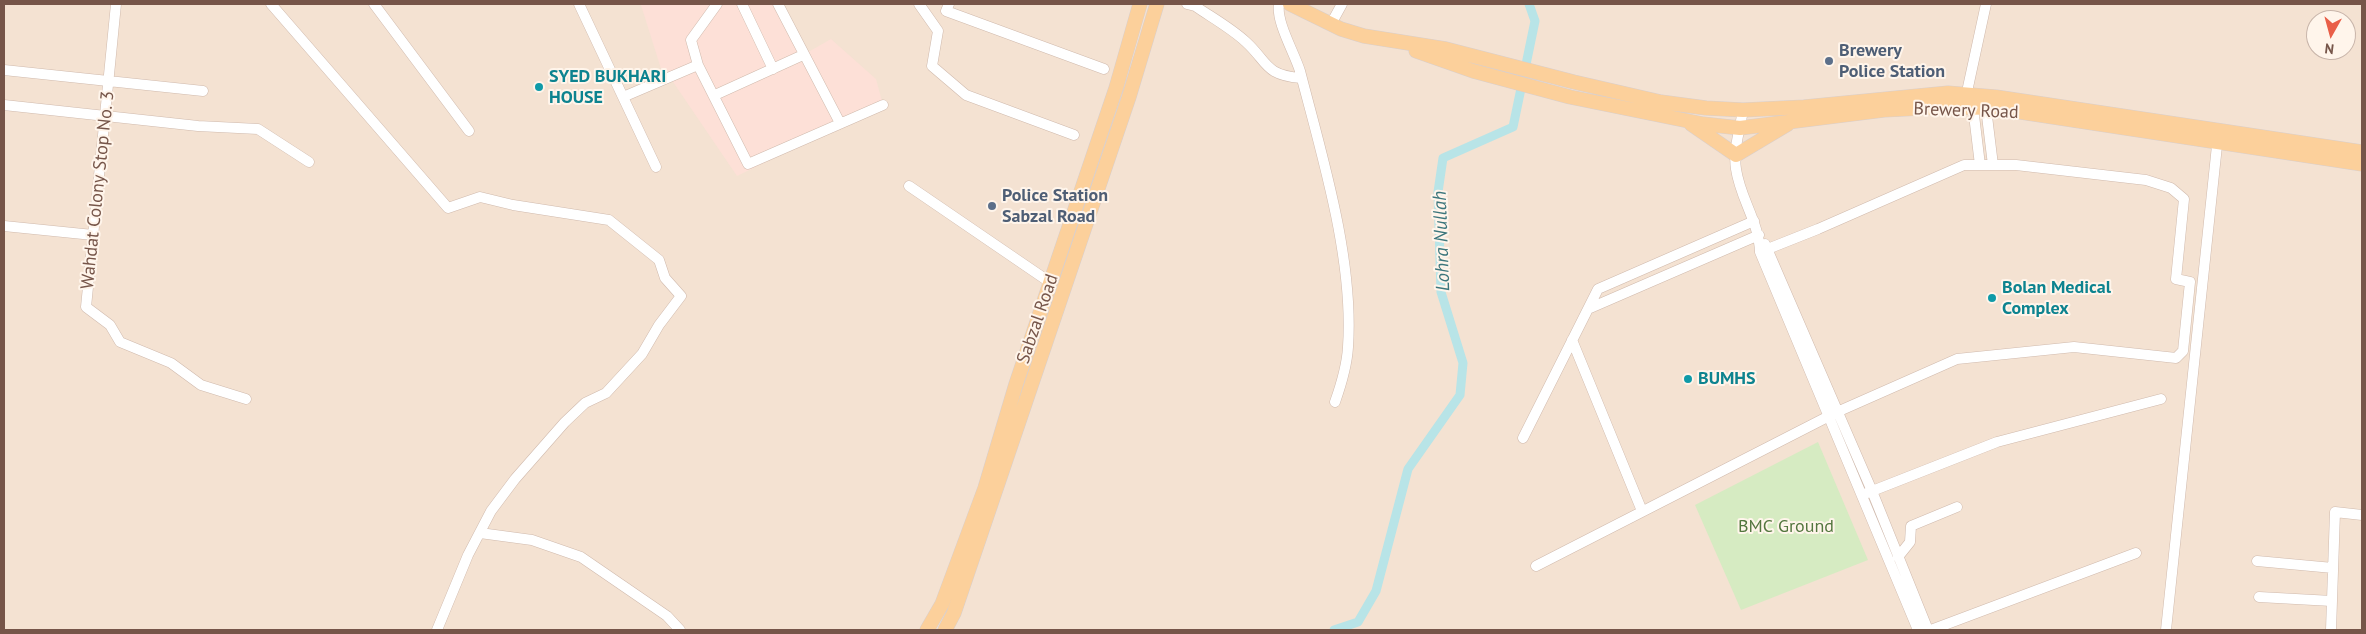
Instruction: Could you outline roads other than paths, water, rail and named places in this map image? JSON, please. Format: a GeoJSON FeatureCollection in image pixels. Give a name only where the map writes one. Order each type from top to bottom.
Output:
{"type":"FeatureCollection","features":[{"type":"Feature","properties":{"kind":"main road","name":"Sabzal Road"},"geometry":{"type":"LineString","coordinates":[[927,630],[942,604],[985,488],[1016,384],[1116,88],[1140,4]]}},
{"type":"Feature","properties":{"kind":"main road","name":"Sabzal Road"},"geometry":{"type":"LineString","coordinates":[[945,630],[954,613],[1074,260],[1129,97],[1157,4]]}},
{"type":"Feature","properties":{"kind":"main road"},"geometry":{"type":"LineString","coordinates":[[1290,4],[1331,24],[1364,36],[1390,41]]}},
{"type":"Feature","properties":{"kind":"main road","name":"Brewery Road"},"geometry":{"type":"LineString","coordinates":[[1390,41],[1446,49],[1661,102],[1743,110],[1948,93],[1972,104],[1996,97],[2218,136],[2362,164]]}},
{"type":"Feature","properties":{"kind":"main road","name":"Brewery Road"},"geometry":{"type":"LineString","coordinates":[[1390,41],[1473,70],[1570,97],[1688,122],[1740,128],[1884,110],[1972,104],[2218,136],[2362,152]]}},
{"type":"Feature","properties":{"kind":"main road"},"geometry":{"type":"LineString","coordinates":[[1688,122],[1736,155],[1792,121]]}},
{"type":"Feature","properties":{"kind":"main road"},"geometry":{"type":"LineString","coordinates":[[1060,256],[1074,260]]}},
{"type":"Feature","properties":{"kind":"street","name":"Wahdat Colony Stop No. 3"},"geometry":{"type":"LineString","coordinates":[[116,4],[86,307],[110,326],[120,342],[171,363],[201,385],[246,399]]}},
{"type":"Feature","properties":{"kind":"street"},"geometry":{"type":"LineString","coordinates":[[271,4],[448,208],[480,197],[513,205],[609,220],[659,260],[665,278],[681,296],[659,325],[642,354],[606,393],[585,404],[565,422],[515,479],[491,511],[437,630]]}},
{"type":"Feature","properties":{"kind":"street"},"geometry":{"type":"LineString","coordinates":[[374,4],[469,131]]}},
{"type":"Feature","properties":{"kind":"street"},"geometry":{"type":"LineString","coordinates":[[579,4],[656,167]]}},
{"type":"Feature","properties":{"kind":"street"},"geometry":{"type":"LineString","coordinates":[[717,4],[690,40],[698,65],[715,95],[748,164],[882,105]]}},
{"type":"Feature","properties":{"kind":"street"},"geometry":{"type":"LineString","coordinates":[[742,4],[773,69]]}},
{"type":"Feature","properties":{"kind":"street"},"geometry":{"type":"LineString","coordinates":[[778,4],[840,123]]}},
{"type":"Feature","properties":{"kind":"street"},"geometry":{"type":"LineString","coordinates":[[919,4],[938,31],[932,66],[966,95],[1074,136]]}},
{"type":"Feature","properties":{"kind":"street"},"geometry":{"type":"LineString","coordinates":[[949,4],[946,11],[1104,69]]}},
{"type":"Feature","properties":{"kind":"street"},"geometry":{"type":"LineString","coordinates":[[1187,4],[1194,6],[1246,42],[1267,68],[1289,77],[1301,78]]}},
{"type":"Feature","properties":{"kind":"street"},"geometry":{"type":"LineString","coordinates":[[1279,4],[1277,14],[1295,54],[1338,224],[1347,299],[1348,348],[1335,402]]}},
{"type":"Feature","properties":{"kind":"street"},"geometry":{"type":"LineString","coordinates":[[1331,24],[1342,4]]}},
{"type":"Feature","properties":{"kind":"street"},"geometry":{"type":"LineString","coordinates":[[1980,165],[1972,104],[1986,4]]}},
{"type":"Feature","properties":{"kind":"street"},"geometry":{"type":"LineString","coordinates":[[715,95],[803,55]]}},
{"type":"Feature","properties":{"kind":"street"},"geometry":{"type":"LineString","coordinates":[[623,97],[698,65]]}},
{"type":"Feature","properties":{"kind":"street"},"geometry":{"type":"LineString","coordinates":[[4,70],[202,91]]}},
{"type":"Feature","properties":{"kind":"street"},"geometry":{"type":"LineString","coordinates":[[1972,104],[1992,165]]}},
{"type":"Feature","properties":{"kind":"street"},"geometry":{"type":"LineString","coordinates":[[4,105],[198,126],[258,129],[309,162]]}},
{"type":"Feature","properties":{"kind":"street"},"geometry":{"type":"LineString","coordinates":[[1743,110],[1736,155],[1739,183],[1764,250],[1833,415],[1930,630],[2136,553]]}},
{"type":"Feature","properties":{"kind":"street"},"geometry":{"type":"LineString","coordinates":[[2166,630],[2218,136]]}},
{"type":"Feature","properties":{"kind":"street"},"geometry":{"type":"LineString","coordinates":[[1536,566],[1833,415],[1957,360],[2074,347],[2176,358],[2183,351],[2190,282],[2176,279],[2184,199],[2178,192],[2146,180],[2016,165],[1964,165],[1818,230],[1764,250]]}},
{"type":"Feature","properties":{"kind":"street"},"geometry":{"type":"LineString","coordinates":[[910,186],[1051,283]]}},
{"type":"Feature","properties":{"kind":"street"},"geometry":{"type":"LineString","coordinates":[[1523,438],[1598,289],[1754,221]]}},
{"type":"Feature","properties":{"kind":"street"},"geometry":{"type":"LineString","coordinates":[[4,226],[93,235]]}},
{"type":"Feature","properties":{"kind":"street"},"geometry":{"type":"LineString","coordinates":[[1588,309],[1759,236]]}},
{"type":"Feature","properties":{"kind":"street"},"geometry":{"type":"LineString","coordinates":[[1572,340],[1642,511]]}},
{"type":"Feature","properties":{"kind":"street"},"geometry":{"type":"LineString","coordinates":[[1867,493],[1997,442],[2160,400]]}},
{"type":"Feature","properties":{"kind":"street"},"geometry":{"type":"LineString","coordinates":[[1867,493],[1918,630]]}},
{"type":"Feature","properties":{"kind":"street"},"geometry":{"type":"LineString","coordinates":[[1898,557],[1910,542],[1911,526],[1957,507]]}},
{"type":"Feature","properties":{"kind":"street"},"geometry":{"type":"LineString","coordinates":[[2331,630],[2335,512],[2362,514]]}},
{"type":"Feature","properties":{"kind":"street"},"geometry":{"type":"LineString","coordinates":[[480,533],[532,540],[581,557],[667,616],[680,630]]}},
{"type":"Feature","properties":{"kind":"street"},"geometry":{"type":"LineString","coordinates":[[2258,561],[2333,568]]}},
{"type":"Feature","properties":{"kind":"street"},"geometry":{"type":"LineString","coordinates":[[2259,597],[2332,601]]}},
{"type":"Feature","properties":{"kind":"waterway","name":"Lohra Nullah"},"geometry":{"type":"LineString","coordinates":[[1334,630],[1358,622],[1376,591],[1408,469],[1460,395],[1463,363],[1441,292],[1438,192],[1443,158],[1513,127],[1535,21],[1529,4]]}},
{"type":"Feature","properties":{"kind":"place","name":"Brewery Police Station"},"geometry":{"type":"Point","coordinates":[1829,61]}},
{"type":"Feature","properties":{"kind":"place","name":"SYED BUKHARI HOUSE"},"geometry":{"type":"Point","coordinates":[539,87]}},
{"type":"Feature","properties":{"kind":"place","name":"Police Station Sabzal Road"},"geometry":{"type":"Point","coordinates":[992,206]}},
{"type":"Feature","properties":{"kind":"place","name":"Bolan Medical Complex"},"geometry":{"type":"Point","coordinates":[1992,298]}},
{"type":"Feature","properties":{"kind":"place","name":"BUMHS"},"geometry":{"type":"Point","coordinates":[1688,379]}},
{"type":"Feature","properties":{"kind":"park label","name":"BMC Ground"},"geometry":{"type":"Point","coordinates":[1786,527]}}]}
